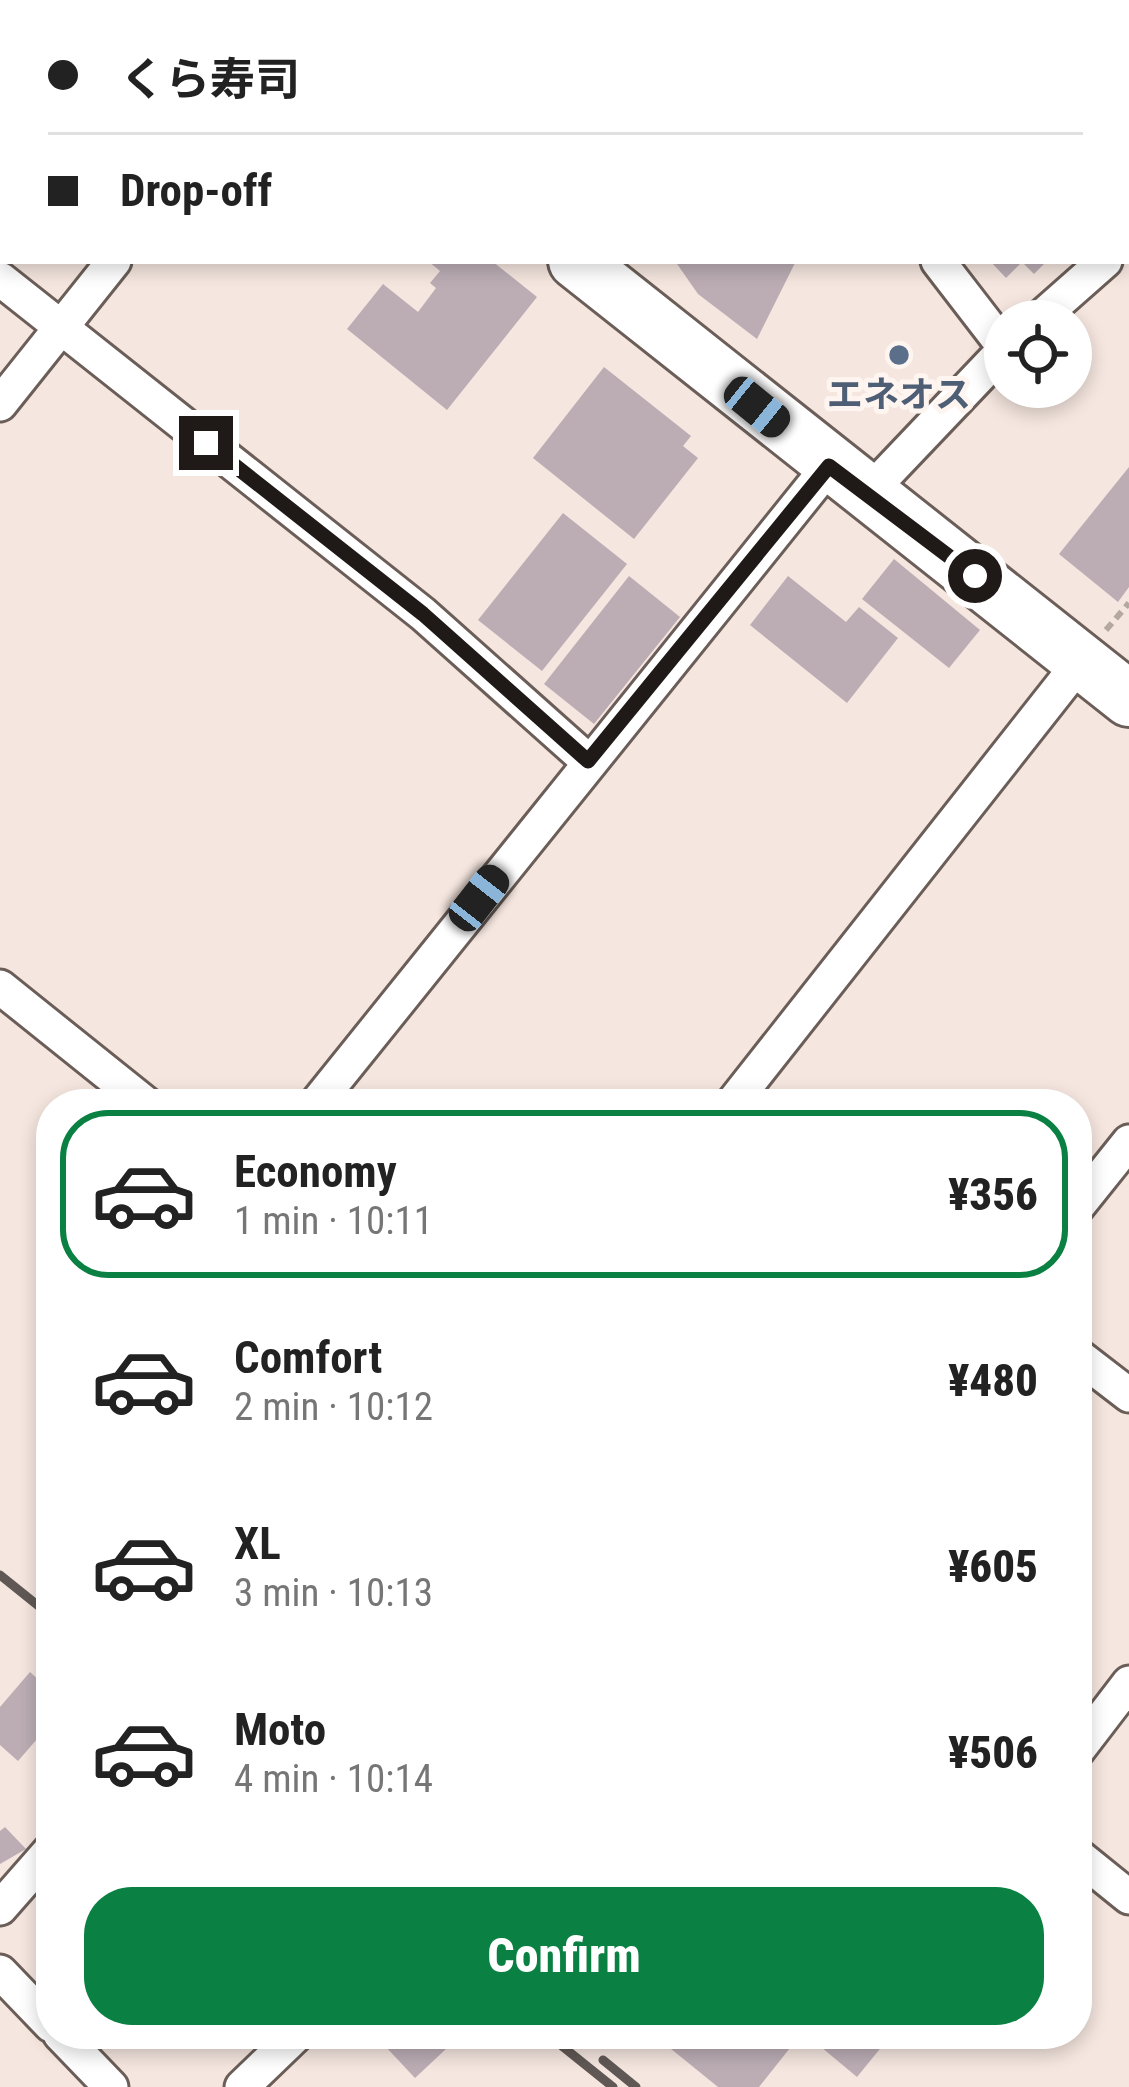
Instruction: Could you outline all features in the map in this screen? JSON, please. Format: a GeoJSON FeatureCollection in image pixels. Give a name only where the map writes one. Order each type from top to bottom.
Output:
{"type":"FeatureCollection","features":[{"type":"Feature","properties":{"kind":"highway"},"geometry":{"type":"LineString","coordinates":[[580,264],[1129,699]]}},
{"type":"Feature","properties":{"kind":"street"},"geometry":{"type":"LineString","coordinates":[[0,404],[112,264]]}},
{"type":"Feature","properties":{"kind":"street"},"geometry":{"type":"LineString","coordinates":[[940,264],[984,321]]}},
{"type":"Feature","properties":{"kind":"street"},"geometry":{"type":"LineString","coordinates":[[1061,300],[1102,264]]}},
{"type":"Feature","properties":{"kind":"street"},"geometry":{"type":"LineString","coordinates":[[0,279],[423,614],[588,761]]}},
{"type":"Feature","properties":{"kind":"street"},"geometry":{"type":"LineString","coordinates":[[328,1089],[588,761],[849,479],[984,366]]}},
{"type":"Feature","properties":{"kind":"street"},"geometry":{"type":"LineString","coordinates":[[757,1089],[1081,661]]}},
{"type":"Feature","properties":{"kind":"street"},"geometry":{"type":"LineString","coordinates":[[0,987],[127,1089]]}},
{"type":"Feature","properties":{"kind":"street"},"geometry":{"type":"LineString","coordinates":[[1092,1188],[1129,1142]]}},
{"type":"Feature","properties":{"kind":"street"},"geometry":{"type":"LineString","coordinates":[[1092,1366],[1129,1395]]}},
{"type":"Feature","properties":{"kind":"street"},"geometry":{"type":"LineString","coordinates":[[1092,1731],[1129,1683]]}},
{"type":"Feature","properties":{"kind":"street"},"geometry":{"type":"LineString","coordinates":[[0,1908],[36,1867]]}},
{"type":"Feature","properties":{"kind":"street"},"geometry":{"type":"LineString","coordinates":[[1092,1867],[1129,1897]]}},
{"type":"Feature","properties":{"kind":"street"},"geometry":{"type":"LineString","coordinates":[[0,1972],[36,2009]]}},
{"type":"Feature","properties":{"kind":"street"},"geometry":{"type":"LineString","coordinates":[[74,2049],[111,2087]]}},
{"type":"Feature","properties":{"kind":"street"},"geometry":{"type":"LineString","coordinates":[[242,2087],[281,2049]]}},
{"type":"Feature","properties":{"kind":"building"},"geometry":{"type":"Polygon","coordinates":[[[432,264],[496,264],[537,297],[447,410],[347,329],[383,284],[418,312],[436,288],[430,283],[440,271],[432,264]]]}},
{"type":"Feature","properties":{"kind":"building"},"geometry":{"type":"Polygon","coordinates":[[[677,264],[794,264],[757,339],[698,294],[677,264]]]}},
{"type":"Feature","properties":{"kind":"building"},"geometry":{"type":"Polygon","coordinates":[[[993,264],[1020,264],[1006,278],[993,264]]]}},
{"type":"Feature","properties":{"kind":"building"},"geometry":{"type":"Polygon","coordinates":[[[1024,264],[1044,264],[1034,274],[1024,264]]]}},
{"type":"Feature","properties":{"kind":"building"},"geometry":{"type":"Polygon","coordinates":[[[604,367],[691,436],[683,446],[698,458],[634,539],[533,458],[604,367]]]}},
{"type":"Feature","properties":{"kind":"building"},"geometry":{"type":"Polygon","coordinates":[[[1129,467],[1129,587],[1118,602],[1059,554],[1129,467]]]}},
{"type":"Feature","properties":{"kind":"building"},"geometry":{"type":"Polygon","coordinates":[[[563,513],[627,564],[542,671],[478,620],[563,513]]]}},
{"type":"Feature","properties":{"kind":"building"},"geometry":{"type":"Polygon","coordinates":[[[894,559],[980,630],[949,668],[862,599],[894,559]]]}},
{"type":"Feature","properties":{"kind":"building"},"geometry":{"type":"Polygon","coordinates":[[[629,576],[680,617],[594,724],[544,684],[629,576]]]}},
{"type":"Feature","properties":{"kind":"building"},"geometry":{"type":"Polygon","coordinates":[[[788,576],[846,622],[859,607],[898,638],[847,703],[750,625],[788,576]]]}},
{"type":"Feature","properties":{"kind":"building"},"geometry":{"type":"Polygon","coordinates":[[[30,1672],[36,1677],[36,1740],[18,1761],[0,1745],[0,1707],[30,1672]]]}},
{"type":"Feature","properties":{"kind":"building"},"geometry":{"type":"Polygon","coordinates":[[[5,1827],[26,1849],[0,1864],[0,1831],[5,1827]]]}},
{"type":"Feature","properties":{"kind":"building"},"geometry":{"type":"Polygon","coordinates":[[[388,2049],[446,2049],[415,2078],[388,2049]]]}},
{"type":"Feature","properties":{"kind":"building"},"geometry":{"type":"Polygon","coordinates":[[[671,2049],[789,2049],[759,2087],[718,2087],[671,2049]]]}},
{"type":"Feature","properties":{"kind":"building"},"geometry":{"type":"Polygon","coordinates":[[[823,2049],[880,2049],[857,2077],[823,2049]]]}},
{"type":"Feature","properties":{"kind":"railway"},"geometry":{"type":"LineString","coordinates":[[0,1575],[36,1604]]}},
{"type":"Feature","properties":{"kind":"railway"},"geometry":{"type":"LineString","coordinates":[[566,2049],[613,2087]]}},
{"type":"Feature","properties":{"kind":"railway"},"geometry":{"type":"LineString","coordinates":[[603,2060],[636,2087]]}},
{"type":"Feature","properties":{"kind":"place","name":"エネオス"},"geometry":{"type":"Point","coordinates":[899,355]}},
{"type":"Feature","properties":{"kind":"route"},"geometry":{"type":"LineString","coordinates":[[206,443],[423,614],[588,761],[829,466],[975,576]]}}]}
